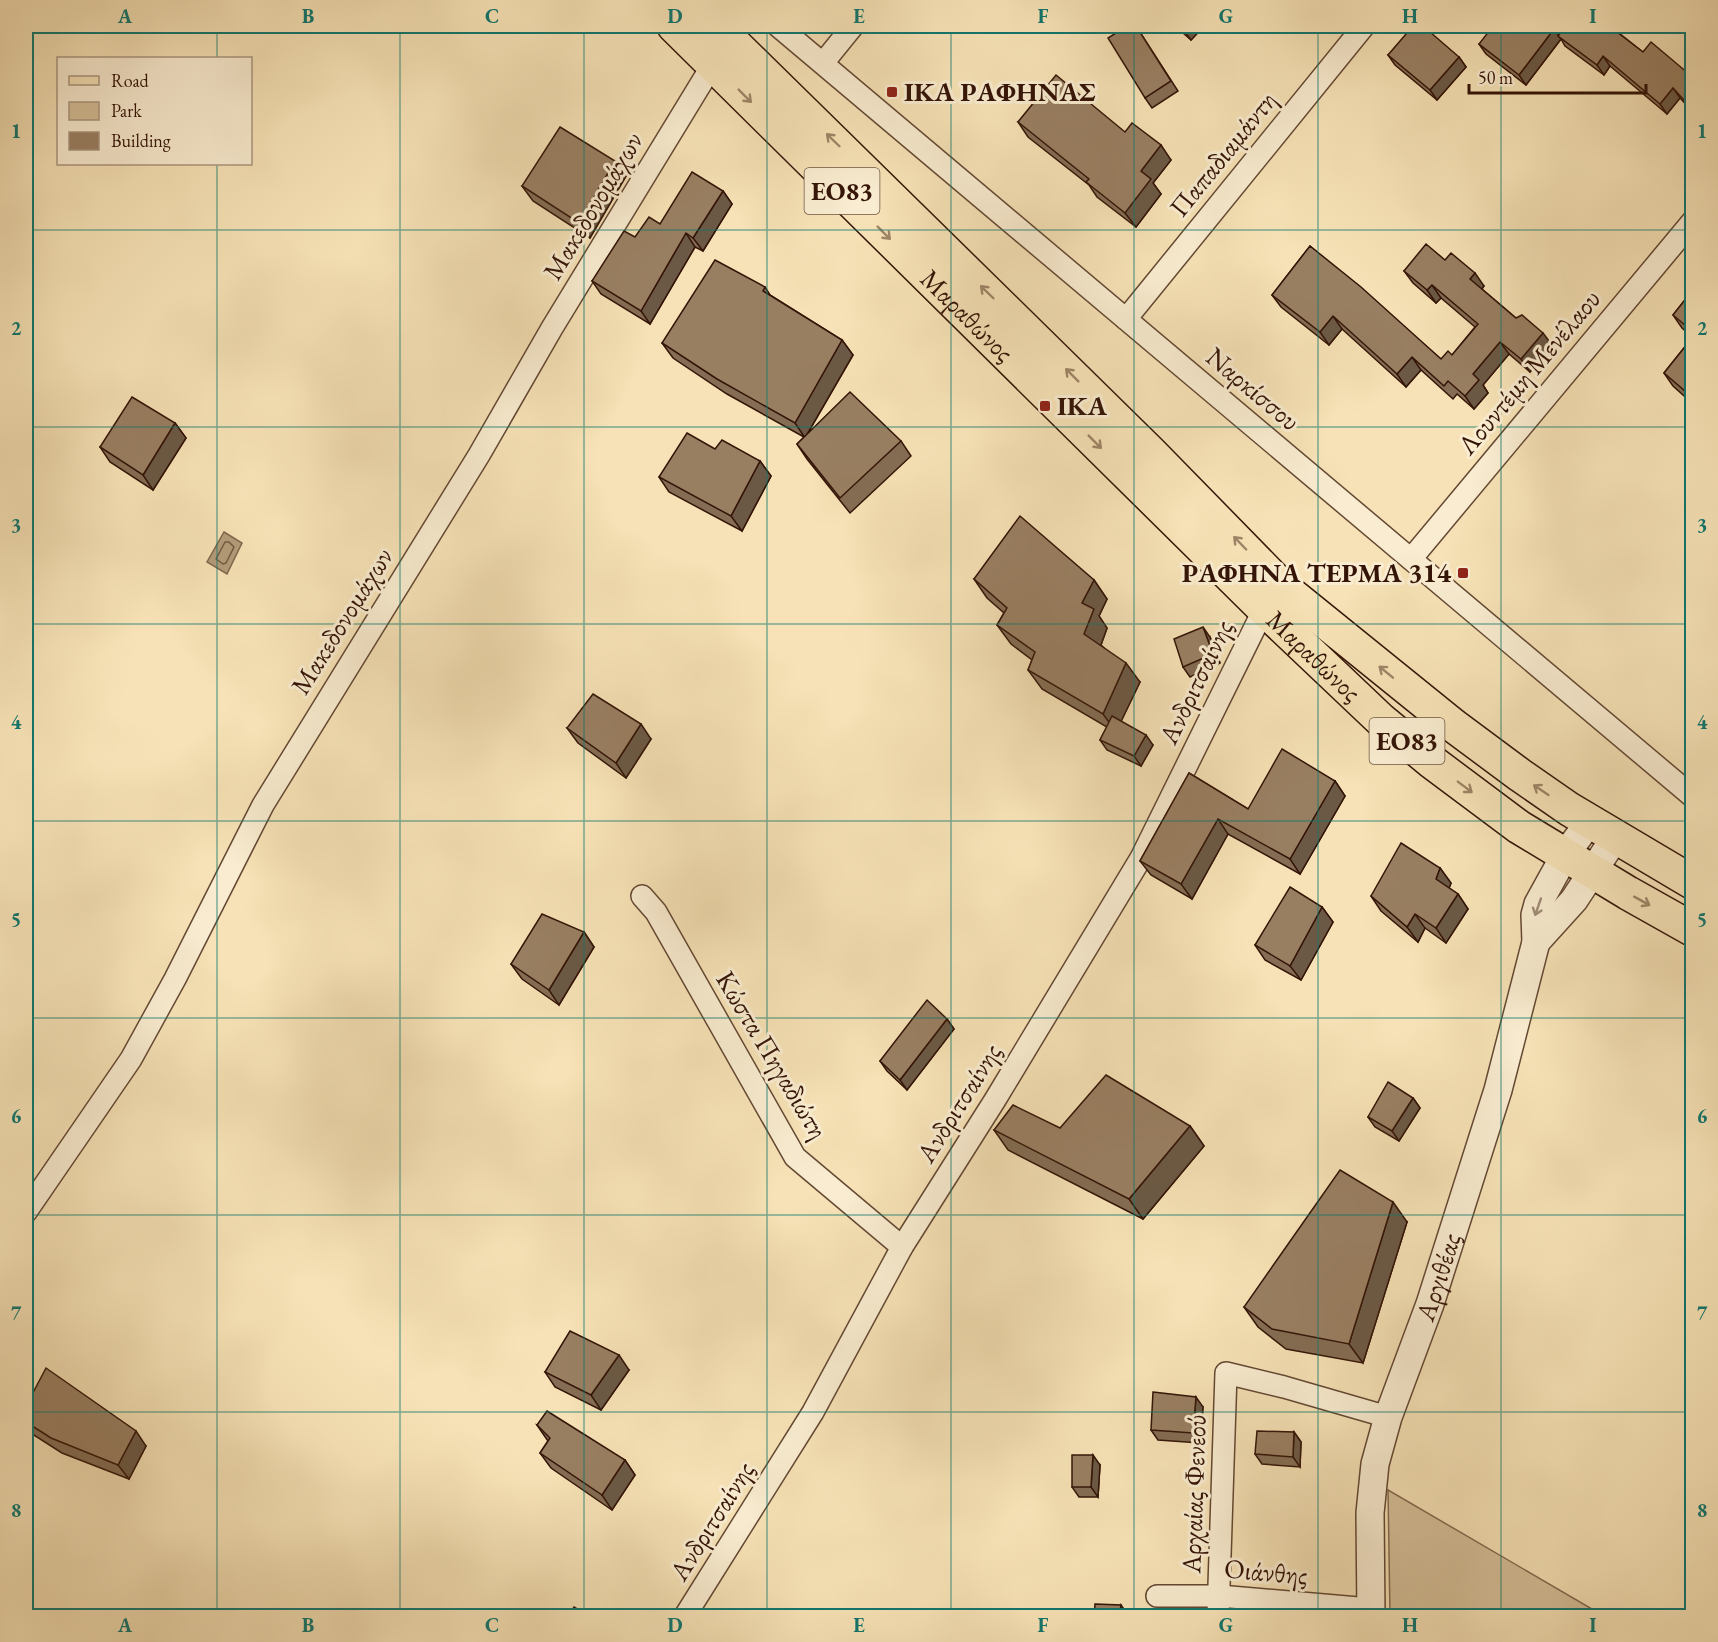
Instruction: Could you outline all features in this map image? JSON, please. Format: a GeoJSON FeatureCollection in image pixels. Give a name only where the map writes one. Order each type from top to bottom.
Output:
{"type":"FeatureCollection","features":[{"type":"Feature","properties":{"kind":"main road","name":"Μαραθώνος"},"geometry":{"type":"LineString","coordinates":[[674,26],[1356,698],[1432,762],[1519,827],[1692,929]]}},
{"type":"Feature","properties":{"kind":"main road","name":"Μαραθώνος"},"geometry":{"type":"LineString","coordinates":[[716,26],[1151,453],[1282,587],[1454,726],[1520,775],[1603,829],[1692,882]]}},
{"type":"Feature","properties":{"kind":"street","name":"Ναρκίσσου"},"geometry":{"type":"LineString","coordinates":[[778,26],[1692,796]]}},
{"type":"Feature","properties":{"kind":"street"},"geometry":{"type":"LineString","coordinates":[[823,63],[853,26]]}},
{"type":"Feature","properties":{"kind":"street","name":"Παπαδιαμάντη"},"geometry":{"type":"LineString","coordinates":[[1126,319],[1364,26]]}},
{"type":"Feature","properties":{"kind":"street","name":"Μακεδονομάχων"},"geometry":{"type":"LineString","coordinates":[[26,1212],[131,1059],[176,979],[263,805],[479,455],[552,328],[713,64]]}},
{"type":"Feature","properties":{"kind":"street","name":"Λουντέμη Μενέλαου"},"geometry":{"type":"LineString","coordinates":[[1411,559],[1692,222]]}},
{"type":"Feature","properties":{"kind":"street","name":"Ανδριτσαίνης"},"geometry":{"type":"LineString","coordinates":[[685,1617],[813,1412],[902,1247],[996,1100],[1141,858],[1264,609]]}},
{"type":"Feature","properties":{"kind":"street"},"geometry":{"type":"LineString","coordinates":[[1536,942],[1534,915],[1564,855],[1603,829]]}},
{"type":"Feature","properties":{"kind":"street"},"geometry":{"type":"LineString","coordinates":[[1536,942],[1574,900],[1593,872],[1603,829]]}},
{"type":"Feature","properties":{"kind":"street","name":"Κώστα Πηγαδιώτη"},"geometry":{"type":"LineString","coordinates":[[642,896],[656,912],[795,1157],[902,1247]]}},
{"type":"Feature","properties":{"kind":"street","name":"Αργιθέας"},"geometry":{"type":"LineString","coordinates":[[1370,1613],[1370,1513],[1375,1464],[1388,1417],[1430,1304],[1498,1090],[1536,942]]}},
{"type":"Feature","properties":{"kind":"street","name":"Αρχαίας Φενεού"},"geometry":{"type":"LineString","coordinates":[[1219,1606],[1226,1373],[1388,1417]]}},
{"type":"Feature","properties":{"kind":"street","name":"Οιάνθης"},"geometry":{"type":"LineString","coordinates":[[1157,1596],[1219,1606],[1370,1613]]}},
{"type":"Feature","properties":{"kind":"green space"},"geometry":{"type":"Polygon","coordinates":[[[1388,1490],[1604,1616],[1390,1616],[1388,1490]]]}},
{"type":"Feature","properties":{"kind":"water"},"geometry":{"type":"Polygon","coordinates":[[[224,532],[242,543],[227,574],[207,562],[224,532]]]}},
{"type":"Feature","properties":{"kind":"building"},"geometry":{"type":"Polygon","coordinates":[[[1127,26],[1136,26],[1171,81],[1145,98],[1108,38],[1127,26]]]}},
{"type":"Feature","properties":{"kind":"building"},"geometry":{"type":"Polygon","coordinates":[[[1413,26],[1423,26],[1459,57],[1430,90],[1388,55],[1413,26]]]}},
{"type":"Feature","properties":{"kind":"building"},"geometry":{"type":"Polygon","coordinates":[[[1493,26],[1505,26],[1510,30],[1514,26],[1550,26],[1554,29],[1519,75],[1479,44],[1493,26]]]}},
{"type":"Feature","properties":{"kind":"building"},"geometry":{"type":"Polygon","coordinates":[[[1566,26],[1609,26],[1643,52],[1651,42],[1689,74],[1692,70],[1692,109],[1673,88],[1660,104],[1603,56],[1597,65],[1558,36],[1566,26]]]}},
{"type":"Feature","properties":{"kind":"building"},"geometry":{"type":"Polygon","coordinates":[[[1056,75],[1125,132],[1132,123],[1161,145],[1141,171],[1151,179],[1125,213],[1086,182],[1089,179],[1018,122],[1056,75]]]}},
{"type":"Feature","properties":{"kind":"building"},"geometry":{"type":"Polygon","coordinates":[[[560,127],[615,161],[579,223],[522,186],[560,127]]]}},
{"type":"Feature","properties":{"kind":"building"},"geometry":{"type":"Polygon","coordinates":[[[692,172],[723,191],[693,238],[686,233],[641,311],[592,281],[624,231],[635,237],[649,217],[660,224],[692,172]]]}},
{"type":"Feature","properties":{"kind":"building"},"geometry":{"type":"Polygon","coordinates":[[[1426,244],[1445,260],[1451,253],[1475,273],[1470,279],[1516,318],[1522,315],[1543,333],[1521,359],[1500,342],[1473,374],[1479,380],[1465,396],[1448,381],[1444,386],[1412,357],[1397,374],[1333,316],[1320,332],[1272,295],[1310,246],[1361,287],[1441,359],[1448,351],[1452,355],[1478,324],[1432,285],[1427,290],[1404,271],[1426,244]]]}},
{"type":"Feature","properties":{"kind":"building"},"geometry":{"type":"Polygon","coordinates":[[[715,260],[765,287],[763,291],[842,340],[795,423],[717,379],[662,343],[715,260]]]}},
{"type":"Feature","properties":{"kind":"building"},"geometry":{"type":"Polygon","coordinates":[[[1692,291],[1692,331],[1673,315],[1692,291]]]}},
{"type":"Feature","properties":{"kind":"building"},"geometry":{"type":"Polygon","coordinates":[[[1692,338],[1692,397],[1664,373],[1692,338]]]}},
{"type":"Feature","properties":{"kind":"building"},"geometry":{"type":"Polygon","coordinates":[[[850,392],[901,441],[840,498],[797,444],[850,392]]]}},
{"type":"Feature","properties":{"kind":"building"},"geometry":{"type":"Polygon","coordinates":[[[132,397],[175,423],[143,475],[100,447],[132,397]]]}},
{"type":"Feature","properties":{"kind":"building"},"geometry":{"type":"Polygon","coordinates":[[[687,433],[715,449],[722,440],[760,461],[731,516],[659,477],[687,433]]]}},
{"type":"Feature","properties":{"kind":"building"},"geometry":{"type":"Polygon","coordinates":[[[1020,516],[1094,580],[1082,603],[1094,609],[1084,634],[1126,663],[1103,714],[1028,670],[1035,652],[997,625],[1007,608],[974,579],[1020,516]]]}},
{"type":"Feature","properties":{"kind":"building"},"geometry":{"type":"Polygon","coordinates":[[[1203,627],[1213,654],[1183,667],[1174,639],[1203,627]]]}},
{"type":"Feature","properties":{"kind":"building"},"geometry":{"type":"Polygon","coordinates":[[[593,694],[641,724],[616,763],[567,728],[593,694]]]}},
{"type":"Feature","properties":{"kind":"building"},"geometry":{"type":"Polygon","coordinates":[[[1112,716],[1146,735],[1134,756],[1100,740],[1112,716]]]}},
{"type":"Feature","properties":{"kind":"building"},"geometry":{"type":"Polygon","coordinates":[[[1282,749],[1335,781],[1290,859],[1218,819],[1181,884],[1140,861],[1189,773],[1248,809],[1282,749]]]}},
{"type":"Feature","properties":{"kind":"building"},"geometry":{"type":"Polygon","coordinates":[[[1401,843],[1440,868],[1436,879],[1458,894],[1436,928],[1415,914],[1407,927],[1371,896],[1401,843]]]}},
{"type":"Feature","properties":{"kind":"building"},"geometry":{"type":"Polygon","coordinates":[[[1290,887],[1322,907],[1290,966],[1255,945],[1290,887]]]}},
{"type":"Feature","properties":{"kind":"building"},"geometry":{"type":"Polygon","coordinates":[[[542,914],[584,932],[549,990],[511,964],[542,914]]]}},
{"type":"Feature","properties":{"kind":"building"},"geometry":{"type":"Polygon","coordinates":[[[927,1000],[947,1019],[900,1080],[880,1061],[927,1000]]]}},
{"type":"Feature","properties":{"kind":"building"},"geometry":{"type":"Polygon","coordinates":[[[1106,1075],[1190,1126],[1129,1199],[994,1130],[1013,1105],[1060,1128],[1106,1075]]]}},
{"type":"Feature","properties":{"kind":"building"},"geometry":{"type":"Polygon","coordinates":[[[1388,1082],[1413,1098],[1392,1131],[1368,1117],[1388,1082]]]}},
{"type":"Feature","properties":{"kind":"building"},"geometry":{"type":"Polygon","coordinates":[[[1340,1170],[1393,1202],[1349,1344],[1272,1329],[1244,1307],[1340,1170]]]}},
{"type":"Feature","properties":{"kind":"building"},"geometry":{"type":"Polygon","coordinates":[[[570,1331],[619,1355],[591,1395],[545,1372],[570,1331]]]}},
{"type":"Feature","properties":{"kind":"building"},"geometry":{"type":"Polygon","coordinates":[[[46,1368],[136,1431],[118,1465],[51,1438],[26,1422],[26,1406],[46,1368]]]}},
{"type":"Feature","properties":{"kind":"building"},"geometry":{"type":"Polygon","coordinates":[[[1153,1392],[1196,1397],[1193,1433],[1151,1430],[1153,1392]]]}},
{"type":"Feature","properties":{"kind":"building"},"geometry":{"type":"Polygon","coordinates":[[[547,1411],[625,1460],[602,1495],[540,1453],[550,1438],[537,1425],[547,1411]]]}},
{"type":"Feature","properties":{"kind":"building"},"geometry":{"type":"Polygon","coordinates":[[[1257,1431],[1294,1432],[1293,1457],[1255,1454],[1257,1431]]]}},
{"type":"Feature","properties":{"kind":"building"},"geometry":{"type":"Polygon","coordinates":[[[1072,1455],[1093,1455],[1091,1487],[1072,1487],[1072,1455]]]}},
{"type":"Feature","properties":{"kind":"building"},"geometry":{"type":"Polygon","coordinates":[[[1095,1604],[1121,1605],[1119,1617],[1094,1617],[1095,1604]]]}},
{"type":"Feature","properties":{"kind":"building"},"geometry":{"type":"Polygon","coordinates":[[[574,1607],[590,1617],[568,1617],[574,1607]]]}},
{"type":"Feature","properties":{"kind":"place","name":"ΙΚΑ ΡΑΦΗΝΑΣ"},"geometry":{"type":"Point","coordinates":[892,92]}},
{"type":"Feature","properties":{"kind":"place","name":"ΙΚΑ"},"geometry":{"type":"Point","coordinates":[1045,406]}},
{"type":"Feature","properties":{"kind":"place","name":"ΡΑΦΗΝΑ ΤΕΡΜΑ 314"},"geometry":{"type":"Point","coordinates":[1463,573]}}]}
